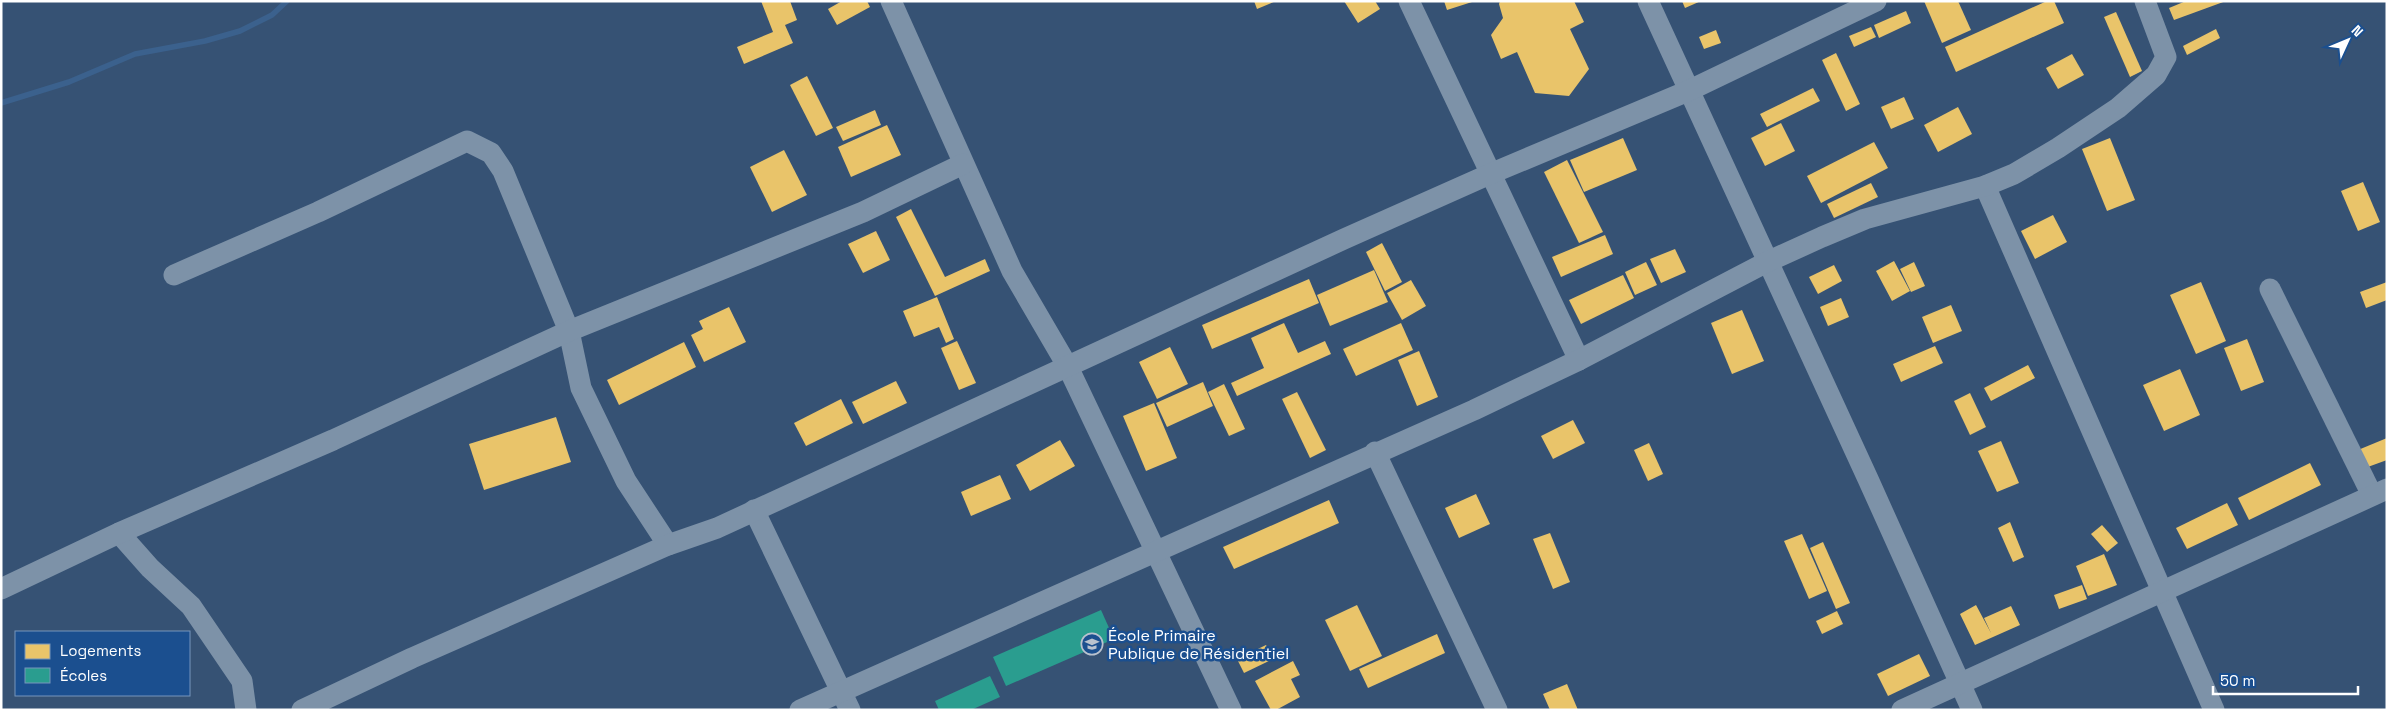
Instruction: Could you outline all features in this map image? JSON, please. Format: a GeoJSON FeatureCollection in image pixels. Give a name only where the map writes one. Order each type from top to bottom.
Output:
{"type":"FeatureCollection","features":[{"type":"Feature","properties":{"kind":"street"},"geometry":{"type":"LineString","coordinates":[[892,1],[1012,271],[1068,367],[1231,710]]}},
{"type":"Feature","properties":{"kind":"street"},"geometry":{"type":"LineString","coordinates":[[1409,1],[1578,360]]}},
{"type":"Feature","properties":{"kind":"street"},"geometry":{"type":"LineString","coordinates":[[1648,1],[1972,710]]}},
{"type":"Feature","properties":{"kind":"street"},"geometry":{"type":"LineString","coordinates":[[302,710],[412,658],[668,545],[717,528],[1232,290],[1490,174],[1688,91],[1876,1]]}},
{"type":"Feature","properties":{"kind":"street"},"geometry":{"type":"LineString","coordinates":[[800,710],[1375,452],[1474,410],[1578,360],[1767,262],[1865,219],[1985,186],[2014,174],[2058,148],[2118,108],[2156,75],[2166,57],[2145,1]]}},
{"type":"Feature","properties":{"kind":"street"},"geometry":{"type":"LineString","coordinates":[[174,276],[318,212],[468,141],[490,153],[503,171],[569,331],[585,396],[626,481],[668,545]]}},
{"type":"Feature","properties":{"kind":"street"},"geometry":{"type":"LineString","coordinates":[[1,589],[119,533],[333,440],[569,331],[863,212],[963,164]]}},
{"type":"Feature","properties":{"kind":"street"},"geometry":{"type":"LineString","coordinates":[[1985,186],[2214,710]]}},
{"type":"Feature","properties":{"kind":"street"},"geometry":{"type":"LineString","coordinates":[[1902,710],[2379,492],[2270,289]]}},
{"type":"Feature","properties":{"kind":"street"},"geometry":{"type":"LineString","coordinates":[[1375,452],[1497,710]]}},
{"type":"Feature","properties":{"kind":"street"},"geometry":{"type":"LineString","coordinates":[[754,510],[850,710]]}},
{"type":"Feature","properties":{"kind":"street"},"geometry":{"type":"LineString","coordinates":[[119,533],[150,568],[191,606],[242,681],[246,710]]}},
{"type":"Feature","properties":{"kind":"building: Logements"},"geometry":{"type":"Polygon","coordinates":[[[761,1],[790,1],[797,20],[785,25],[793,43],[744,64],[737,47],[773,32],[761,1]]]}},
{"type":"Feature","properties":{"kind":"building: Logements"},"geometry":{"type":"Polygon","coordinates":[[[842,1],[867,1],[870,7],[837,25],[828,9],[842,1]]]}},
{"type":"Feature","properties":{"kind":"building: Logements"},"geometry":{"type":"Polygon","coordinates":[[[1254,1],[1276,1],[1257,9],[1254,1]]]}},
{"type":"Feature","properties":{"kind":"building: Logements"},"geometry":{"type":"Polygon","coordinates":[[[1344,1],[1375,1],[1380,9],[1358,23],[1344,1]]]}},
{"type":"Feature","properties":{"kind":"building: Logements"},"geometry":{"type":"Polygon","coordinates":[[[1444,1],[1472,1],[1472,2],[1447,10],[1444,1]]]}},
{"type":"Feature","properties":{"kind":"building: Logements"},"geometry":{"type":"Polygon","coordinates":[[[1500,1],[1574,1],[1584,22],[1570,29],[1589,69],[1569,96],[1535,93],[1517,52],[1501,59],[1491,35],[1503,18],[1499,4],[1500,1]]]}},
{"type":"Feature","properties":{"kind":"building: Logements"},"geometry":{"type":"Polygon","coordinates":[[[1682,1],[1701,1],[1685,8],[1682,1]]]}},
{"type":"Feature","properties":{"kind":"building: Logements"},"geometry":{"type":"Polygon","coordinates":[[[1924,1],[1958,1],[1971,30],[1942,43],[1924,1]]]}},
{"type":"Feature","properties":{"kind":"building: Logements"},"geometry":{"type":"Polygon","coordinates":[[[2047,1],[2054,1],[2064,23],[1956,72],[1945,47],[2047,1]]]}},
{"type":"Feature","properties":{"kind":"building: Logements"},"geometry":{"type":"Polygon","coordinates":[[[2186,1],[2226,1],[2174,20],[2169,8],[2186,1]]]}},
{"type":"Feature","properties":{"kind":"building: Logements"},"geometry":{"type":"Polygon","coordinates":[[[1906,11],[1911,23],[1879,38],[1874,25],[1906,11]]]}},
{"type":"Feature","properties":{"kind":"building: Logements"},"geometry":{"type":"Polygon","coordinates":[[[2116,12],[2142,71],[2130,77],[2104,17],[2116,12]]]}},
{"type":"Feature","properties":{"kind":"building: Logements"},"geometry":{"type":"Polygon","coordinates":[[[1871,27],[1876,37],[1854,47],[1849,36],[1871,27]]]}},
{"type":"Feature","properties":{"kind":"building: Logements"},"geometry":{"type":"Polygon","coordinates":[[[2216,29],[2220,38],[2187,55],[2183,46],[2216,29]]]}},
{"type":"Feature","properties":{"kind":"building: Logements"},"geometry":{"type":"Polygon","coordinates":[[[1716,30],[1721,43],[1704,49],[1699,37],[1716,30]]]}},
{"type":"Feature","properties":{"kind":"building: Logements"},"geometry":{"type":"Polygon","coordinates":[[[1836,53],[1860,104],[1846,111],[1822,60],[1836,53]]]}},
{"type":"Feature","properties":{"kind":"building: Logements"},"geometry":{"type":"Polygon","coordinates":[[[2072,54],[2084,75],[2058,89],[2046,68],[2072,54]]]}},
{"type":"Feature","properties":{"kind":"building: Logements"},"geometry":{"type":"Polygon","coordinates":[[[807,76],[833,128],[816,136],[790,85],[807,76]]]}},
{"type":"Feature","properties":{"kind":"building: Logements"},"geometry":{"type":"Polygon","coordinates":[[[1813,88],[1820,101],[1767,127],[1760,114],[1813,88]]]}},
{"type":"Feature","properties":{"kind":"building: Logements"},"geometry":{"type":"Polygon","coordinates":[[[1904,97],[1914,119],[1891,129],[1881,107],[1904,97]]]}},
{"type":"Feature","properties":{"kind":"building: Logements"},"geometry":{"type":"Polygon","coordinates":[[[1958,107],[1972,134],[1938,152],[1924,125],[1958,107]]]}},
{"type":"Feature","properties":{"kind":"building: Logements"},"geometry":{"type":"Polygon","coordinates":[[[875,110],[881,125],[843,141],[836,127],[875,110]]]}},
{"type":"Feature","properties":{"kind":"building: Logements"},"geometry":{"type":"Polygon","coordinates":[[[1781,123],[1795,151],[1765,166],[1751,138],[1781,123]]]}},
{"type":"Feature","properties":{"kind":"building: Logements"},"geometry":{"type":"Polygon","coordinates":[[[887,125],[901,155],[851,177],[838,147],[887,125]]]}},
{"type":"Feature","properties":{"kind":"building: Logements"},"geometry":{"type":"Polygon","coordinates":[[[1623,138],[1637,170],[1584,192],[1570,160],[1623,138]]]}},
{"type":"Feature","properties":{"kind":"building: Logements"},"geometry":{"type":"Polygon","coordinates":[[[2110,138],[2135,200],[2107,211],[2082,149],[2110,138]]]}},
{"type":"Feature","properties":{"kind":"building: Logements"},"geometry":{"type":"Polygon","coordinates":[[[1874,142],[1888,168],[1821,203],[1807,176],[1874,142]]]}},
{"type":"Feature","properties":{"kind":"building: Logements"},"geometry":{"type":"Polygon","coordinates":[[[784,150],[807,195],[772,212],[750,167],[784,150]]]}},
{"type":"Feature","properties":{"kind":"building: Logements"},"geometry":{"type":"Polygon","coordinates":[[[1567,160],[1603,232],[1579,243],[1544,172],[1567,160]]]}},
{"type":"Feature","properties":{"kind":"building: Logements"},"geometry":{"type":"Polygon","coordinates":[[[2363,182],[2380,222],[2358,231],[2341,191],[2363,182]]]}},
{"type":"Feature","properties":{"kind":"building: Logements"},"geometry":{"type":"Polygon","coordinates":[[[1871,183],[1878,197],[1834,218],[1827,204],[1871,183]]]}},
{"type":"Feature","properties":{"kind":"building: Logements"},"geometry":{"type":"Polygon","coordinates":[[[911,209],[945,277],[985,259],[990,271],[935,296],[896,217],[911,209]]]}},
{"type":"Feature","properties":{"kind":"building: Logements"},"geometry":{"type":"Polygon","coordinates":[[[2053,215],[2067,242],[2035,259],[2021,231],[2053,215]]]}},
{"type":"Feature","properties":{"kind":"building: Logements"},"geometry":{"type":"Polygon","coordinates":[[[876,231],[890,260],[863,273],[848,244],[876,231]]]}},
{"type":"Feature","properties":{"kind":"building: Logements"},"geometry":{"type":"Polygon","coordinates":[[[1605,235],[1613,254],[1561,277],[1552,257],[1605,235]]]}},
{"type":"Feature","properties":{"kind":"building: Logements"},"geometry":{"type":"Polygon","coordinates":[[[1382,243],[1402,282],[1385,291],[1366,252],[1382,243]]]}},
{"type":"Feature","properties":{"kind":"building: Logements"},"geometry":{"type":"Polygon","coordinates":[[[1675,249],[1686,272],[1661,283],[1650,259],[1675,249]]]}},
{"type":"Feature","properties":{"kind":"building: Logements"},"geometry":{"type":"Polygon","coordinates":[[[1894,261],[1910,291],[1892,301],[1876,271],[1894,261]]]}},
{"type":"Feature","properties":{"kind":"building: Logements"},"geometry":{"type":"Polygon","coordinates":[[[1646,262],[1657,285],[1635,295],[1625,272],[1646,262]]]}},
{"type":"Feature","properties":{"kind":"building: Logements"},"geometry":{"type":"Polygon","coordinates":[[[1914,262],[1925,286],[1911,292],[1900,269],[1914,262]]]}},
{"type":"Feature","properties":{"kind":"building: Logements"},"geometry":{"type":"Polygon","coordinates":[[[1834,265],[1842,281],[1818,294],[1809,277],[1834,265]]]}},
{"type":"Feature","properties":{"kind":"building: Logements"},"geometry":{"type":"Polygon","coordinates":[[[1374,270],[1388,302],[1330,326],[1317,295],[1374,270]]]}},
{"type":"Feature","properties":{"kind":"building: Logements"},"geometry":{"type":"Polygon","coordinates":[[[1623,275],[1634,298],[1581,324],[1569,300],[1623,275]]]}},
{"type":"Feature","properties":{"kind":"building: Logements"},"geometry":{"type":"Polygon","coordinates":[[[1309,279],[1319,303],[1212,349],[1202,325],[1309,279]]]}},
{"type":"Feature","properties":{"kind":"building: Logements"},"geometry":{"type":"Polygon","coordinates":[[[1411,280],[1426,306],[1402,320],[1387,293],[1411,280]]]}},
{"type":"Feature","properties":{"kind":"building: Logements"},"geometry":{"type":"Polygon","coordinates":[[[2201,282],[2226,341],[2196,354],[2170,295],[2201,282]]]}},
{"type":"Feature","properties":{"kind":"building: Logements"},"geometry":{"type":"Polygon","coordinates":[[[2387,282],[2387,300],[2366,308],[2360,292],[2387,282]]]}},
{"type":"Feature","properties":{"kind":"building: Logements"},"geometry":{"type":"Polygon","coordinates":[[[937,297],[954,339],[946,343],[939,327],[914,337],[903,311],[937,297]]]}},
{"type":"Feature","properties":{"kind":"building: Logements"},"geometry":{"type":"Polygon","coordinates":[[[1841,298],[1849,317],[1828,326],[1820,307],[1841,298]]]}},
{"type":"Feature","properties":{"kind":"building: Logements"},"geometry":{"type":"Polygon","coordinates":[[[1951,305],[1962,331],[1933,343],[1922,317],[1951,305]]]}},
{"type":"Feature","properties":{"kind":"building: Logements"},"geometry":{"type":"Polygon","coordinates":[[[729,307],[746,342],[704,362],[691,335],[703,329],[699,321],[729,307]]]}},
{"type":"Feature","properties":{"kind":"building: Logements"},"geometry":{"type":"Polygon","coordinates":[[[1742,310],[1764,361],[1732,374],[1711,323],[1742,310]]]}},
{"type":"Feature","properties":{"kind":"building: Logements"},"geometry":{"type":"Polygon","coordinates":[[[1284,323],[1298,353],[1325,341],[1331,354],[1237,396],[1231,383],[1264,368],[1251,338],[1284,323]]]}},
{"type":"Feature","properties":{"kind":"building: Logements"},"geometry":{"type":"Polygon","coordinates":[[[1401,323],[1413,350],[1356,376],[1343,349],[1401,323]]]}},
{"type":"Feature","properties":{"kind":"building: Logements"},"geometry":{"type":"Polygon","coordinates":[[[2247,339],[2264,382],[2241,391],[2224,348],[2247,339]]]}},
{"type":"Feature","properties":{"kind":"building: Logements"},"geometry":{"type":"Polygon","coordinates":[[[957,341],[976,383],[959,390],[941,348],[957,341]]]}},
{"type":"Feature","properties":{"kind":"building: Logements"},"geometry":{"type":"Polygon","coordinates":[[[684,342],[696,367],[619,405],[607,380],[684,342]]]}},
{"type":"Feature","properties":{"kind":"building: Logements"},"geometry":{"type":"Polygon","coordinates":[[[1935,346],[1943,363],[1901,382],[1893,364],[1935,346]]]}},
{"type":"Feature","properties":{"kind":"building: Logements"},"geometry":{"type":"Polygon","coordinates":[[[1170,347],[1188,384],[1157,399],[1139,362],[1170,347]]]}},
{"type":"Feature","properties":{"kind":"building: Logements"},"geometry":{"type":"Polygon","coordinates":[[[1419,351],[1438,397],[1417,406],[1398,360],[1419,351]]]}},
{"type":"Feature","properties":{"kind":"building: Logements"},"geometry":{"type":"Polygon","coordinates":[[[2028,365],[2035,378],[1991,401],[1984,388],[2028,365]]]}},
{"type":"Feature","properties":{"kind":"building: Logements"},"geometry":{"type":"Polygon","coordinates":[[[2180,369],[2200,415],[2164,431],[2143,385],[2180,369]]]}},
{"type":"Feature","properties":{"kind":"building: Logements"},"geometry":{"type":"Polygon","coordinates":[[[896,381],[907,403],[863,424],[852,402],[896,381]]]}},
{"type":"Feature","properties":{"kind":"building: Logements"},"geometry":{"type":"Polygon","coordinates":[[[1203,382],[1213,406],[1167,427],[1156,403],[1203,382]]]}},
{"type":"Feature","properties":{"kind":"building: Logements"},"geometry":{"type":"Polygon","coordinates":[[[1224,384],[1245,429],[1229,436],[1208,392],[1224,384]]]}},
{"type":"Feature","properties":{"kind":"building: Logements"},"geometry":{"type":"Polygon","coordinates":[[[1297,392],[1326,450],[1310,458],[1282,399],[1297,392]]]}},
{"type":"Feature","properties":{"kind":"building: Logements"},"geometry":{"type":"Polygon","coordinates":[[[1970,393],[1986,427],[1970,435],[1954,401],[1970,393]]]}},
{"type":"Feature","properties":{"kind":"building: Logements"},"geometry":{"type":"Polygon","coordinates":[[[841,399],[853,423],[806,446],[794,423],[841,399]]]}},
{"type":"Feature","properties":{"kind":"building: Logements"},"geometry":{"type":"Polygon","coordinates":[[[1154,403],[1177,458],[1146,471],[1123,416],[1154,403]]]}},
{"type":"Feature","properties":{"kind":"building: Logements"},"geometry":{"type":"Polygon","coordinates":[[[556,417],[571,462],[484,490],[469,444],[556,417]]]}},
{"type":"Feature","properties":{"kind":"building: Logements"},"geometry":{"type":"Polygon","coordinates":[[[1573,420],[1585,443],[1553,459],[1541,436],[1573,420]]]}},
{"type":"Feature","properties":{"kind":"building: Logements"},"geometry":{"type":"Polygon","coordinates":[[[2387,438],[2387,460],[2365,468],[2358,450],[2387,438]]]}},
{"type":"Feature","properties":{"kind":"building: Logements"},"geometry":{"type":"Polygon","coordinates":[[[1060,440],[1075,466],[1030,491],[1016,465],[1060,440]]]}},
{"type":"Feature","properties":{"kind":"building: Logements"},"geometry":{"type":"Polygon","coordinates":[[[2001,441],[2019,483],[1997,492],[1978,451],[2001,441]]]}},
{"type":"Feature","properties":{"kind":"building: Logements"},"geometry":{"type":"Polygon","coordinates":[[[1649,443],[1663,474],[1648,481],[1634,450],[1649,443]]]}},
{"type":"Feature","properties":{"kind":"building: Logements"},"geometry":{"type":"Polygon","coordinates":[[[2310,463],[2321,485],[2249,520],[2238,498],[2310,463]]]}},
{"type":"Feature","properties":{"kind":"building: Logements"},"geometry":{"type":"Polygon","coordinates":[[[1000,475],[1011,499],[971,516],[961,492],[1000,475]]]}},
{"type":"Feature","properties":{"kind":"building: Logements"},"geometry":{"type":"Polygon","coordinates":[[[1476,494],[1490,524],[1459,538],[1445,508],[1476,494]]]}},
{"type":"Feature","properties":{"kind":"building: Logements"},"geometry":{"type":"Polygon","coordinates":[[[1329,500],[1339,523],[1234,569],[1223,547],[1329,500]]]}},
{"type":"Feature","properties":{"kind":"building: Logements"},"geometry":{"type":"Polygon","coordinates":[[[2227,503],[2238,525],[2187,549],[2176,528],[2227,503]]]}},
{"type":"Feature","properties":{"kind":"building: Logements"},"geometry":{"type":"Polygon","coordinates":[[[2010,522],[2024,557],[2013,562],[1998,528],[2010,522]]]}},
{"type":"Feature","properties":{"kind":"building: Logements"},"geometry":{"type":"Polygon","coordinates":[[[2102,525],[2118,543],[2107,552],[2091,534],[2102,525]]]}},
{"type":"Feature","properties":{"kind":"building: Logements"},"geometry":{"type":"Polygon","coordinates":[[[1550,533],[1570,582],[1553,589],[1533,539],[1550,533]]]}},
{"type":"Feature","properties":{"kind":"building: Logements"},"geometry":{"type":"Polygon","coordinates":[[[1802,534],[1827,591],[1809,599],[1784,541],[1802,534]]]}},
{"type":"Feature","properties":{"kind":"building: Logements"},"geometry":{"type":"Polygon","coordinates":[[[1823,542],[1850,603],[1836,609],[1810,548],[1823,542]]]}},
{"type":"Feature","properties":{"kind":"building: Logements"},"geometry":{"type":"Polygon","coordinates":[[[2104,554],[2117,585],[2088,596],[2076,566],[2104,554]]]}},
{"type":"Feature","properties":{"kind":"building: Logements"},"geometry":{"type":"Polygon","coordinates":[[[2082,585],[2087,599],[2059,609],[2054,595],[2082,585]]]}},
{"type":"Feature","properties":{"kind":"building: Logements"},"geometry":{"type":"Polygon","coordinates":[[[1357,605],[1382,656],[1350,671],[1325,620],[1357,605]]]}},
{"type":"Feature","properties":{"kind":"building: Logements"},"geometry":{"type":"Polygon","coordinates":[[[1976,605],[1991,633],[1984,618],[2011,606],[2020,625],[1975,645],[1960,614],[1976,605]]]}},
{"type":"Feature","properties":{"kind":"building: Logements"},"geometry":{"type":"Polygon","coordinates":[[[1837,611],[1843,624],[1822,634],[1816,621],[1837,611]]]}},
{"type":"Feature","properties":{"kind":"building: Logements"},"geometry":{"type":"Polygon","coordinates":[[[1437,634],[1445,653],[1368,688],[1359,669],[1437,634]]]}},
{"type":"Feature","properties":{"kind":"building: Logements"},"geometry":{"type":"Polygon","coordinates":[[[1266,645],[1273,659],[1244,673],[1237,659],[1266,645]]]}},
{"type":"Feature","properties":{"kind":"building: Logements"},"geometry":{"type":"Polygon","coordinates":[[[1919,654],[1930,676],[1888,696],[1877,674],[1919,654]]]}},
{"type":"Feature","properties":{"kind":"building: Logements"},"geometry":{"type":"Polygon","coordinates":[[[1293,661],[1300,675],[1291,679],[1300,697],[1276,710],[1271,710],[1255,681],[1293,661]]]}},
{"type":"Feature","properties":{"kind":"building: Logements"},"geometry":{"type":"Polygon","coordinates":[[[1567,684],[1578,710],[1550,710],[1543,694],[1567,684]]]}},
{"type":"Feature","properties":{"kind":"building: Écoles"},"geometry":{"type":"Polygon","coordinates":[[[1101,610],[1114,639],[1006,686],[993,657],[1101,610]]]}},
{"type":"Feature","properties":{"kind":"building: Écoles"},"geometry":{"type":"Polygon","coordinates":[[[990,676],[1000,697],[971,710],[939,710],[935,701],[990,676]]]}},
{"type":"Feature","properties":{"kind":"waterway"},"geometry":{"type":"LineString","coordinates":[[1,103],[69,82],[135,54],[205,41],[240,31],[272,15],[287,1]]}},
{"type":"Feature","properties":{"kind":"place","name":"École Primaire Publique de Résidentiel"},"geometry":{"type":"Point","coordinates":[1092,644]}}]}
